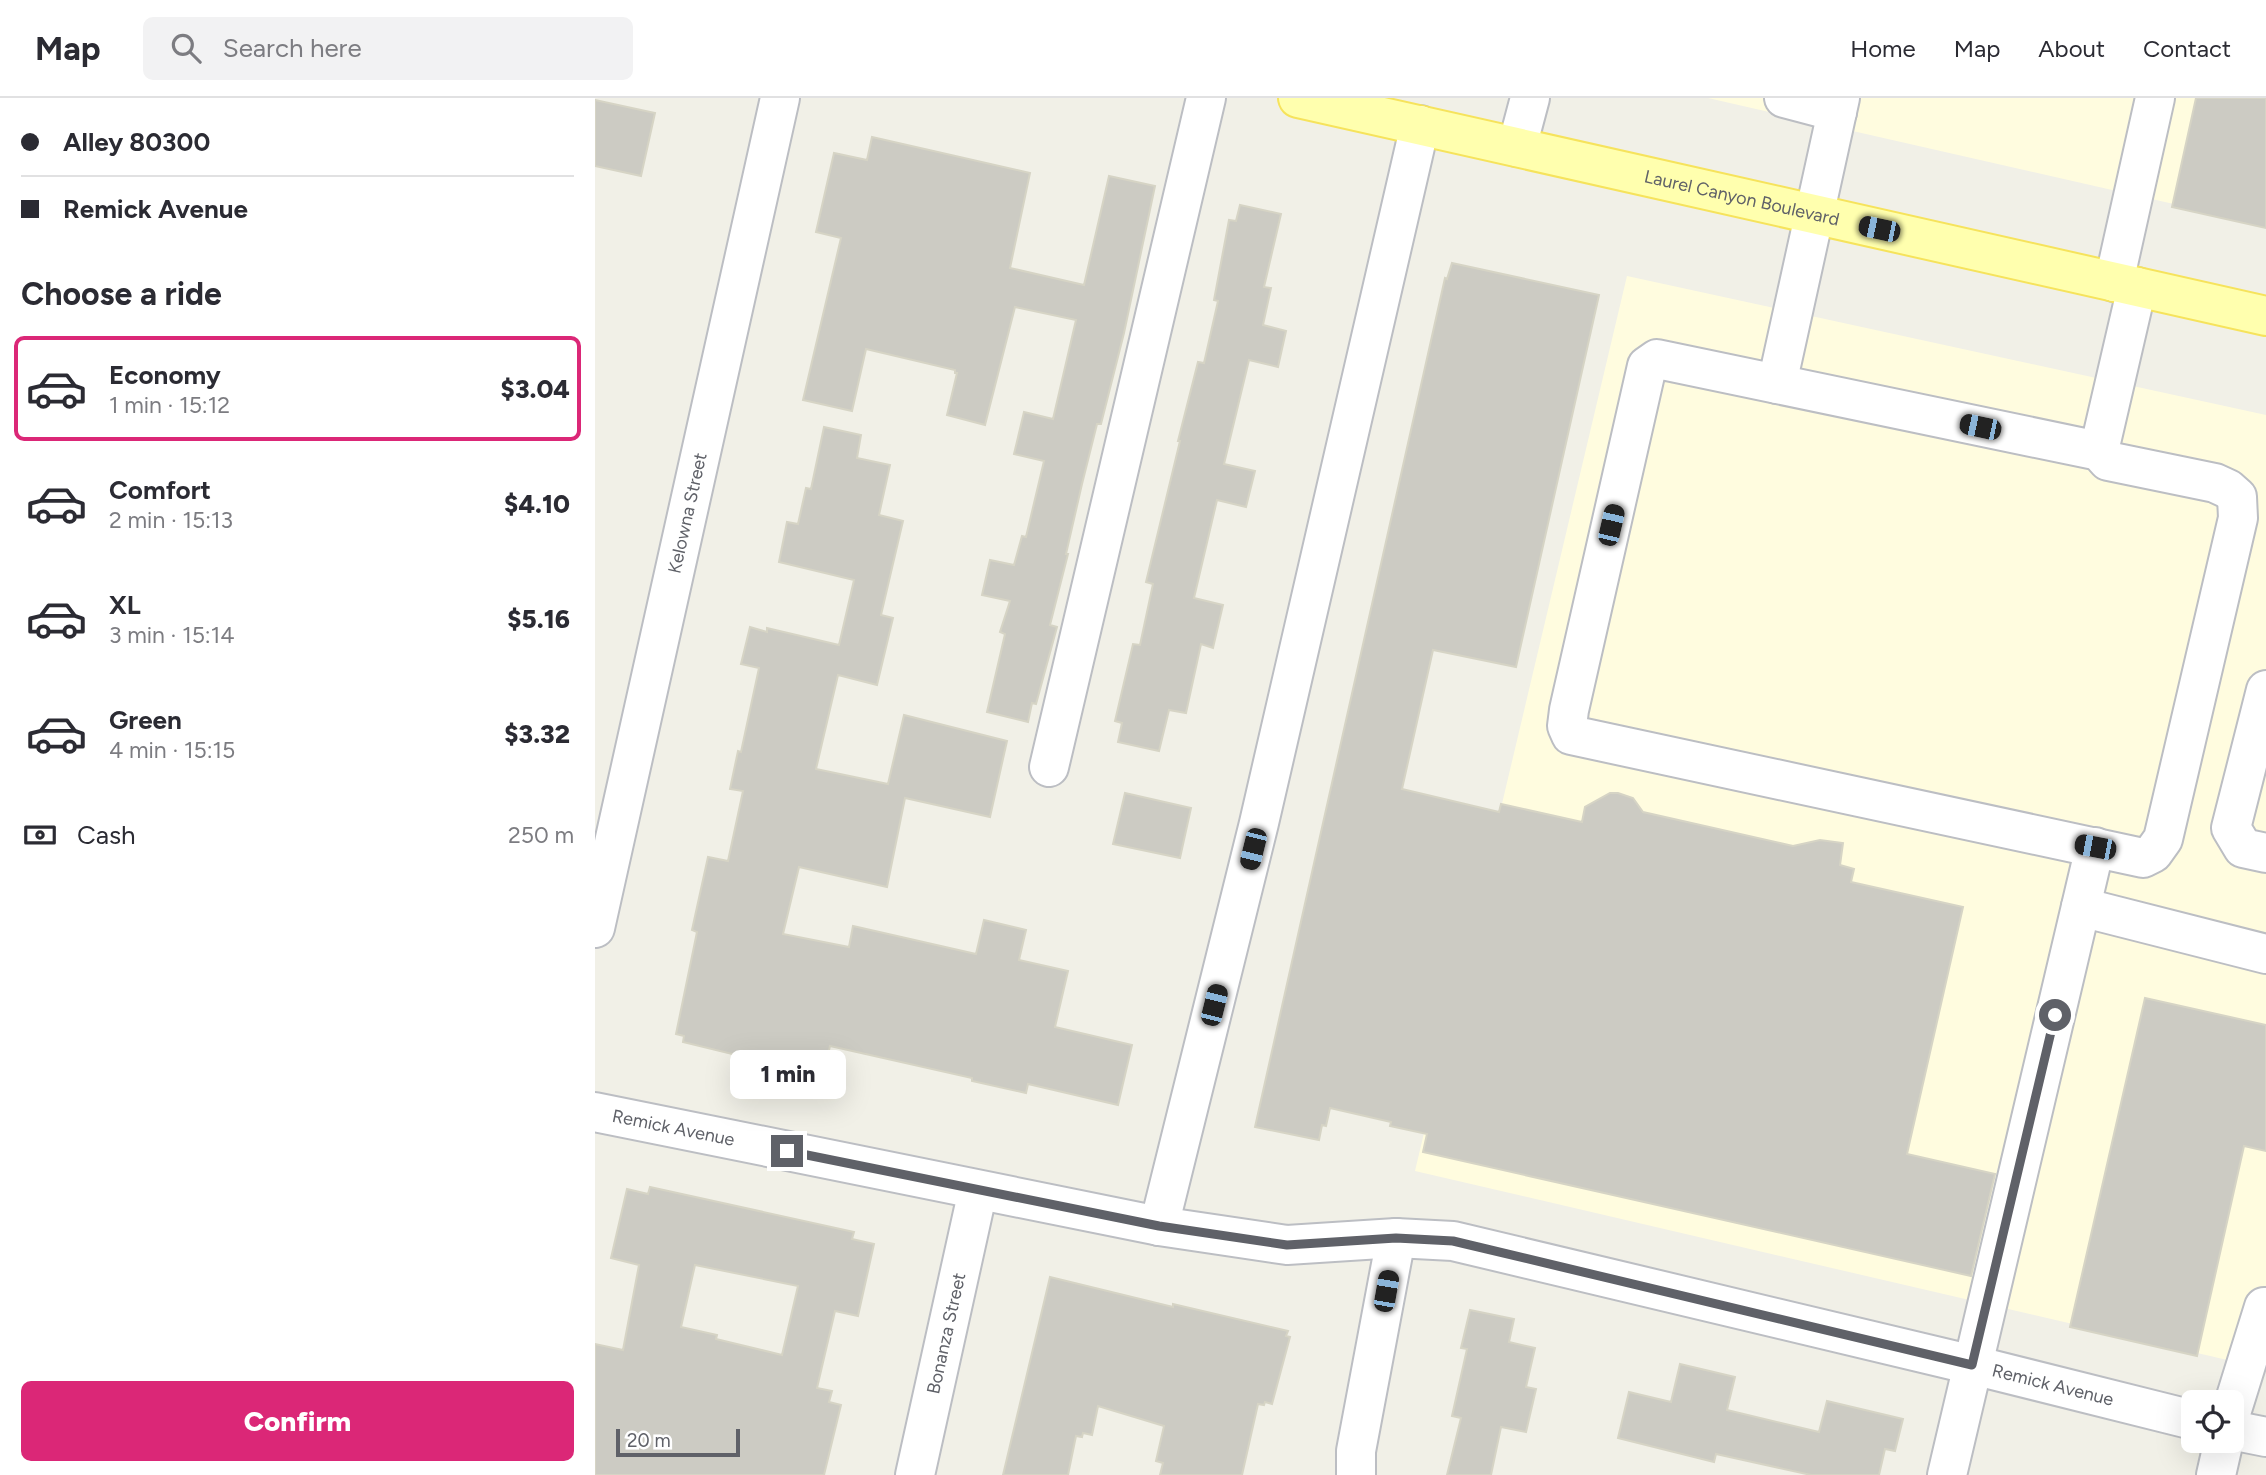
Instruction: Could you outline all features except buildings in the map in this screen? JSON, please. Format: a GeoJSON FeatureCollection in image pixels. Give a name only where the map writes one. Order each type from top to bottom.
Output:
{"type":"FeatureCollection","features":[{"type":"Feature","properties":{"kind":"main road","name":"Laurel Canyon Boulevard"},"geometry":{"type":"LineString","coordinates":[[1298,98],[2266,316]]}},
{"type":"Feature","properties":{"kind":"street","name":"Kelowna Street"},"geometry":{"type":"LineString","coordinates":[[595,928],[780,98]]}},
{"type":"Feature","properties":{"kind":"street"},"geometry":{"type":"LineString","coordinates":[[1049,767],[1206,98]]}},
{"type":"Feature","properties":{"kind":"street"},"geometry":{"type":"LineString","coordinates":[[1517,147],[1530,98]]}},
{"type":"Feature","properties":{"kind":"street"},"geometry":{"type":"LineString","coordinates":[[1777,384],[1838,105],[1784,98]]}},
{"type":"Feature","properties":{"kind":"street"},"geometry":{"type":"LineString","coordinates":[[2099,451],[2155,98]]}},
{"type":"Feature","properties":{"kind":"street"},"geometry":{"type":"LineString","coordinates":[[1159,1226],[1259,823],[1420,125]]}},
{"type":"Feature","properties":{"kind":"street"},"geometry":{"type":"LineString","coordinates":[[1657,359],[1777,384],[2099,451],[2108,461],[2215,483],[2237,497],[2238,517],[2164,839],[2153,853],[2143,858],[1571,735],[1567,726],[1569,710],[1647,366],[1657,359]]}},
{"type":"Feature","properties":{"kind":"street"},"geometry":{"type":"LineString","coordinates":[[2266,690],[2231,828],[2243,848],[2266,853]]}},
{"type":"Feature","properties":{"kind":"street"},"geometry":{"type":"LineString","coordinates":[[1947,1475],[2095,847]]}},
{"type":"Feature","properties":{"kind":"street"},"geometry":{"type":"LineString","coordinates":[[2081,907],[2266,954]]}},
{"type":"Feature","properties":{"kind":"street","name":"Remick Avenue"},"geometry":{"type":"LineString","coordinates":[[595,1112],[1159,1226],[1287,1245],[1396,1238],[1453,1241],[2181,1417]]}},
{"type":"Feature","properties":{"kind":"street","name":"Bonanza Street"},"geometry":{"type":"LineString","coordinates":[[915,1475],[978,1190]]}},
{"type":"Feature","properties":{"kind":"street"},"geometry":{"type":"LineString","coordinates":[[1356,1475],[1356,1451],[1396,1238]]}},
{"type":"Feature","properties":{"kind":"street"},"geometry":{"type":"LineString","coordinates":[[2238,1390],[2265,1304]]}},
{"type":"Feature","properties":{"kind":"street"},"geometry":{"type":"LineString","coordinates":[[2244,1433],[2266,1437]]}},
{"type":"Feature","properties":{"kind":"street"},"geometry":{"type":"LineString","coordinates":[[2216,1475],[2221,1453]]}},
{"type":"Feature","properties":{"kind":"shaded area"},"geometry":{"type":"Polygon","coordinates":[[[1708,98],[2266,98],[2266,225],[1708,98]]]}},
{"type":"Feature","properties":{"kind":"shaded area"},"geometry":{"type":"Polygon","coordinates":[[[1627,276],[2266,415],[2266,1369],[1415,1171],[1627,276]]]}},
{"type":"Feature","properties":{"kind":"route"},"geometry":{"type":"LineString","coordinates":[[787,1151],[1159,1226],[1287,1245],[1396,1238],[1453,1241],[1972,1365],[2055,1015]]}}]}
